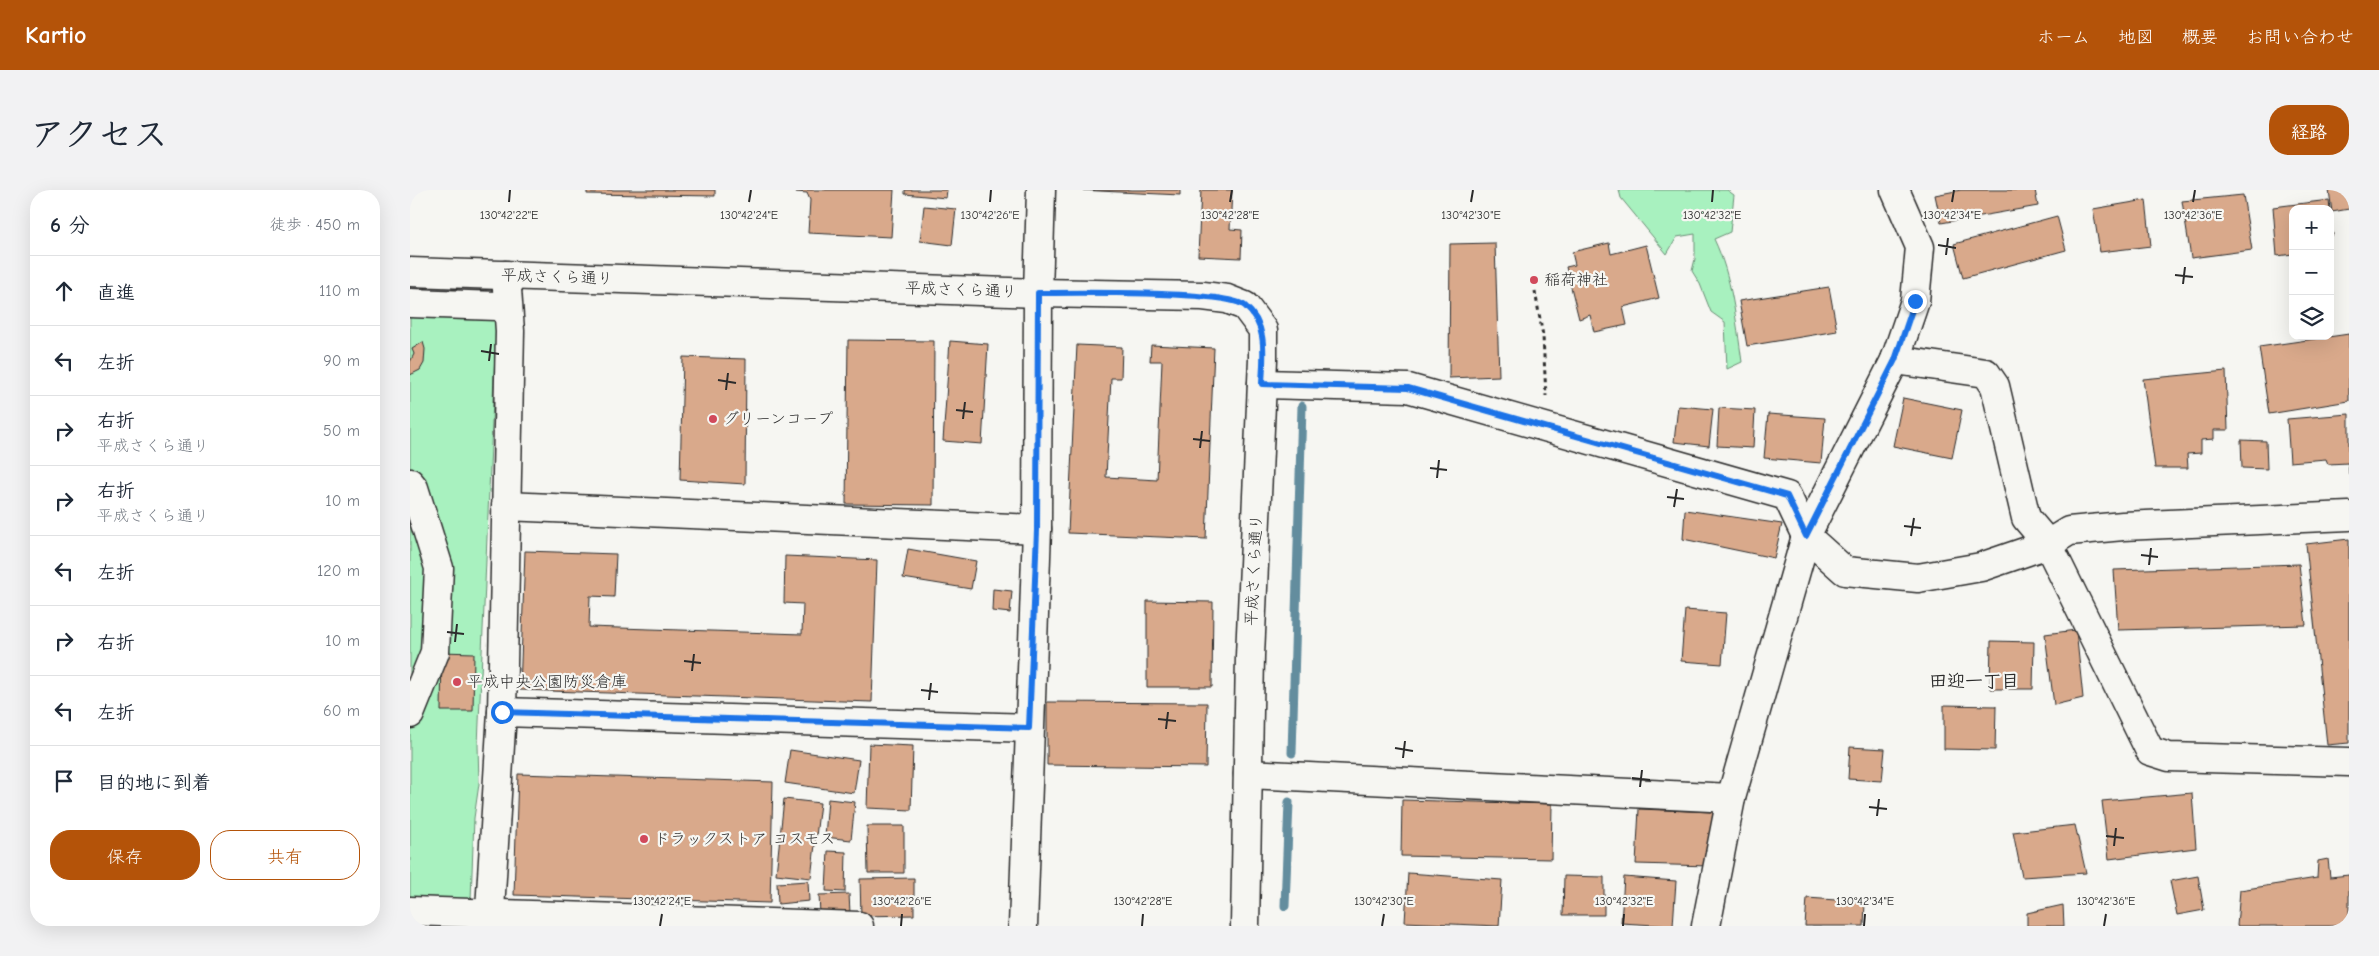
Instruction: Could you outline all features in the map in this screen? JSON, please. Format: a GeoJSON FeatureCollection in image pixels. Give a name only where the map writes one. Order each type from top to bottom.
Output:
{"type":"FeatureCollection","features":[{"type":"Feature","properties":{"kind":"street"},"geometry":{"type":"LineString","coordinates":[[1023,926],[1037,530],[1038,293],[1041,190]]}},
{"type":"Feature","properties":{"kind":"street"},"geometry":{"type":"LineString","coordinates":[[1706,926],[1731,798],[1806,536],[1895,360],[1915,301],[1920,247],[1895,190]]}},
{"type":"Feature","properties":{"kind":"street","name":"平成さくら通り"},"geometry":{"type":"LineString","coordinates":[[410,272],[1038,293],[1204,296],[1227,298],[1245,306],[1262,330],[1262,384],[1250,656],[1245,926]]}},
{"type":"Feature","properties":{"kind":"street"},"geometry":{"type":"LineString","coordinates":[[489,919],[502,712],[510,331],[506,275]]}},
{"type":"Feature","properties":{"kind":"street"},"geometry":{"type":"LineString","coordinates":[[410,303],[497,306]]}},
{"type":"Feature","properties":{"kind":"street"},"geometry":{"type":"LineString","coordinates":[[1895,360],[1986,373],[1995,386],[2026,518],[2048,544],[2150,751],[2169,757],[2349,762]]}},
{"type":"Feature","properties":{"kind":"street"},"geometry":{"type":"LineString","coordinates":[[1262,384],[1408,388],[1787,496],[1806,536],[1844,571],[1918,578],[1982,568],[2048,544],[2069,531],[2349,516]]}},
{"type":"Feature","properties":{"kind":"street"},"geometry":{"type":"LineString","coordinates":[[410,483],[414,488],[439,568],[435,652],[410,714]]}},
{"type":"Feature","properties":{"kind":"street"},"geometry":{"type":"LineString","coordinates":[[506,506],[1037,530]]}},
{"type":"Feature","properties":{"kind":"street"},"geometry":{"type":"LineString","coordinates":[[502,712],[1029,728]]}},
{"type":"Feature","properties":{"kind":"street"},"geometry":{"type":"LineString","coordinates":[[1248,774],[1731,798]]}},
{"type":"Feature","properties":{"kind":"street"},"geometry":{"type":"LineString","coordinates":[[410,911],[489,919],[859,926]]}},
{"type":"Feature","properties":{"kind":"path"},"geometry":{"type":"LineString","coordinates":[[1535,291],[1543,336],[1547,427]]}},
{"type":"Feature","properties":{"kind":"green space"},"geometry":{"type":"Polygon","coordinates":[[[1619,190],[1727,190],[1734,195],[1730,232],[1714,239],[1729,284],[1742,362],[1727,369],[1725,322],[1711,312],[1700,284],[1692,271],[1695,259],[1695,234],[1677,237],[1667,254],[1621,198],[1619,190]]]}},
{"type":"Feature","properties":{"kind":"green space"},"geometry":{"type":"Polygon","coordinates":[[[410,303],[497,306],[478,745],[479,784],[474,818],[471,900],[410,900],[410,303]]]}},
{"type":"Feature","properties":{"kind":"building"},"geometry":{"type":"Polygon","coordinates":[[[587,190],[715,190],[715,196],[587,194],[587,190]]]}},
{"type":"Feature","properties":{"kind":"building"},"geometry":{"type":"Polygon","coordinates":[[[797,190],[894,190],[891,237],[808,233],[810,200],[807,193],[796,192],[797,190]]]}},
{"type":"Feature","properties":{"kind":"building"},"geometry":{"type":"Polygon","coordinates":[[[905,190],[947,190],[946,198],[905,194],[905,190]]]}},
{"type":"Feature","properties":{"kind":"building"},"geometry":{"type":"Polygon","coordinates":[[[1079,190],[1180,190],[1180,195],[1079,190]]]}},
{"type":"Feature","properties":{"kind":"building"},"geometry":{"type":"Polygon","coordinates":[[[1201,190],[1232,190],[1230,229],[1242,230],[1241,258],[1198,256],[1201,190]]]}},
{"type":"Feature","properties":{"kind":"building"},"geometry":{"type":"Polygon","coordinates":[[[1961,190],[2035,190],[2038,206],[1941,223],[1935,195],[1961,190]]]}},
{"type":"Feature","properties":{"kind":"building"},"geometry":{"type":"Polygon","coordinates":[[[2329,190],[2349,190],[2349,209],[2334,212],[2334,205],[2331,205],[2329,190]]]}},
{"type":"Feature","properties":{"kind":"building"},"geometry":{"type":"Polygon","coordinates":[[[2243,195],[2252,250],[2191,258],[2182,201],[2243,195]]]}},
{"type":"Feature","properties":{"kind":"building"},"geometry":{"type":"Polygon","coordinates":[[[2146,200],[2151,246],[2100,252],[2093,209],[2146,200]]]}},
{"type":"Feature","properties":{"kind":"building"},"geometry":{"type":"Polygon","coordinates":[[[2329,200],[2330,205],[2289,205],[2329,200]]]}},
{"type":"Feature","properties":{"kind":"building"},"geometry":{"type":"Polygon","coordinates":[[[2289,205],[2289,254],[2277,256],[2273,207],[2289,205]]]}},
{"type":"Feature","properties":{"kind":"building"},"geometry":{"type":"Polygon","coordinates":[[[924,206],[956,209],[952,245],[920,241],[924,206]]]}},
{"type":"Feature","properties":{"kind":"building"},"geometry":{"type":"Polygon","coordinates":[[[2057,216],[2066,250],[1963,278],[1954,244],[2057,216]]]}},
{"type":"Feature","properties":{"kind":"building"},"geometry":{"type":"Polygon","coordinates":[[[1495,243],[1499,376],[1449,378],[1450,244],[1495,243]]]}},
{"type":"Feature","properties":{"kind":"building"},"geometry":{"type":"Polygon","coordinates":[[[1609,243],[1611,254],[1646,245],[1659,298],[1623,307],[1627,325],[1594,332],[1590,315],[1579,319],[1566,267],[1575,265],[1572,252],[1609,243]]]}},
{"type":"Feature","properties":{"kind":"building"},"geometry":{"type":"Polygon","coordinates":[[[1829,287],[1837,331],[1747,346],[1739,301],[1829,287]]]}},
{"type":"Feature","properties":{"kind":"building"},"geometry":{"type":"Polygon","coordinates":[[[2349,334],[2349,401],[2269,414],[2259,347],[2307,340],[2334,340],[2334,336],[2349,334]]]}},
{"type":"Feature","properties":{"kind":"building"},"geometry":{"type":"Polygon","coordinates":[[[848,340],[934,341],[933,505],[846,504],[848,340]]]}},
{"type":"Feature","properties":{"kind":"building"},"geometry":{"type":"Polygon","coordinates":[[[950,341],[988,344],[982,444],[943,441],[950,341]]]}},
{"type":"Feature","properties":{"kind":"building"},"geometry":{"type":"Polygon","coordinates":[[[423,342],[425,349],[424,363],[420,370],[410,375],[410,362],[414,354],[412,349],[423,342]]]}},
{"type":"Feature","properties":{"kind":"building"},"geometry":{"type":"Polygon","coordinates":[[[1077,345],[1122,347],[1121,378],[1111,378],[1106,477],[1157,480],[1162,361],[1150,361],[1151,345],[1214,348],[1206,539],[1068,533],[1077,345]]]}},
{"type":"Feature","properties":{"kind":"building","name":"グリーンコープ"},"geometry":{"type":"Polygon","coordinates":[[[683,357],[746,359],[745,484],[680,480],[683,357]]]}},
{"type":"Feature","properties":{"kind":"building"},"geometry":{"type":"Polygon","coordinates":[[[2226,371],[2228,430],[2214,430],[2214,439],[2201,440],[2201,453],[2187,454],[2188,468],[2155,468],[2143,379],[2226,371]]]}},
{"type":"Feature","properties":{"kind":"building"},"geometry":{"type":"Polygon","coordinates":[[[1903,398],[1962,410],[1952,458],[1893,446],[1903,398]]]}},
{"type":"Feature","properties":{"kind":"building"},"geometry":{"type":"Polygon","coordinates":[[[1678,406],[1713,409],[1709,446],[1674,442],[1678,406]]]}},
{"type":"Feature","properties":{"kind":"building"},"geometry":{"type":"Polygon","coordinates":[[[1719,408],[1755,410],[1753,448],[1717,446],[1719,408]]]}},
{"type":"Feature","properties":{"kind":"building"},"geometry":{"type":"Polygon","coordinates":[[[1768,414],[1825,418],[1821,463],[1764,458],[1768,414]]]}},
{"type":"Feature","properties":{"kind":"building"},"geometry":{"type":"Polygon","coordinates":[[[2349,414],[2349,474],[2348,463],[2328,464],[2326,459],[2290,462],[2287,419],[2349,414]]]}},
{"type":"Feature","properties":{"kind":"building"},"geometry":{"type":"Polygon","coordinates":[[[2241,440],[2266,441],[2267,469],[2242,468],[2241,440]]]}},
{"type":"Feature","properties":{"kind":"building"},"geometry":{"type":"Polygon","coordinates":[[[1685,510],[1782,524],[1774,558],[1683,539],[1685,510]]]}},
{"type":"Feature","properties":{"kind":"building"},"geometry":{"type":"Polygon","coordinates":[[[2349,539],[2349,743],[2327,745],[2306,544],[2349,539]]]}},
{"type":"Feature","properties":{"kind":"building"},"geometry":{"type":"Polygon","coordinates":[[[908,549],[976,561],[971,589],[903,578],[908,549]]]}},
{"type":"Feature","properties":{"kind":"building"},"geometry":{"type":"Polygon","coordinates":[[[525,551],[616,554],[614,597],[590,596],[589,627],[802,634],[803,604],[784,603],[785,556],[877,560],[872,702],[520,690],[525,551]]]}},
{"type":"Feature","properties":{"kind":"building"},"geometry":{"type":"Polygon","coordinates":[[[2299,564],[2306,625],[2118,630],[2114,570],[2299,564]]]}},
{"type":"Feature","properties":{"kind":"building"},"geometry":{"type":"Polygon","coordinates":[[[993,589],[1012,591],[1010,613],[992,611],[993,589]]]}},
{"type":"Feature","properties":{"kind":"building"},"geometry":{"type":"Polygon","coordinates":[[[1147,601],[1213,602],[1212,687],[1147,687],[1147,601]]]}},
{"type":"Feature","properties":{"kind":"building"},"geometry":{"type":"Polygon","coordinates":[[[1685,610],[1726,613],[1722,664],[1681,661],[1685,610]]]}},
{"type":"Feature","properties":{"kind":"building"},"geometry":{"type":"Polygon","coordinates":[[[2076,630],[2083,698],[2054,705],[2045,634],[2076,630]]]}},
{"type":"Feature","properties":{"kind":"building"},"geometry":{"type":"Polygon","coordinates":[[[1991,641],[2034,642],[2033,689],[1990,689],[1991,641]]]}},
{"type":"Feature","properties":{"kind":"building","name":"平成中央公園防災倉庫"},"geometry":{"type":"Polygon","coordinates":[[[442,652],[474,653],[473,711],[441,711],[442,652]]]}},
{"type":"Feature","properties":{"kind":"building"},"geometry":{"type":"Polygon","coordinates":[[[1047,702],[1207,703],[1206,767],[1047,765],[1047,702]]]}},
{"type":"Feature","properties":{"kind":"building"},"geometry":{"type":"Polygon","coordinates":[[[1944,705],[1996,706],[1995,750],[1944,749],[1944,705]]]}},
{"type":"Feature","properties":{"kind":"building"},"geometry":{"type":"Polygon","coordinates":[[[869,744],[913,746],[911,810],[867,808],[869,744]]]}},
{"type":"Feature","properties":{"kind":"building"},"geometry":{"type":"Polygon","coordinates":[[[1850,747],[1885,749],[1882,781],[1848,779],[1850,747]]]}},
{"type":"Feature","properties":{"kind":"building"},"geometry":{"type":"Polygon","coordinates":[[[790,750],[859,760],[854,793],[785,783],[790,750]]]}},
{"type":"Feature","properties":{"kind":"building","name":"ドラックストア コスモス"},"geometry":{"type":"Polygon","coordinates":[[[518,774],[773,782],[770,903],[514,895],[518,774]]]}},
{"type":"Feature","properties":{"kind":"building"},"geometry":{"type":"Polygon","coordinates":[[[2192,793],[2196,848],[2109,859],[2102,801],[2192,793]]]}},
{"type":"Feature","properties":{"kind":"building"},"geometry":{"type":"Polygon","coordinates":[[[784,799],[820,803],[811,878],[776,874],[784,799]]]}},
{"type":"Feature","properties":{"kind":"building"},"geometry":{"type":"Polygon","coordinates":[[[828,799],[855,802],[851,840],[825,837],[828,799]]]}},
{"type":"Feature","properties":{"kind":"building"},"geometry":{"type":"Polygon","coordinates":[[[1402,800],[1552,804],[1551,859],[1401,856],[1402,800]]]}},
{"type":"Feature","properties":{"kind":"building"},"geometry":{"type":"Polygon","coordinates":[[[1639,809],[1713,812],[1710,866],[1636,864],[1639,809]]]}},
{"type":"Feature","properties":{"kind":"building"},"geometry":{"type":"Polygon","coordinates":[[[2075,825],[2086,873],[2022,877],[2013,832],[2075,825]]]}},
{"type":"Feature","properties":{"kind":"building"},"geometry":{"type":"Polygon","coordinates":[[[867,826],[904,826],[904,873],[868,873],[867,826]]]}},
{"type":"Feature","properties":{"kind":"building"},"geometry":{"type":"Polygon","coordinates":[[[828,851],[846,852],[845,892],[826,891],[828,851]]]}},
{"type":"Feature","properties":{"kind":"building"},"geometry":{"type":"Polygon","coordinates":[[[2328,859],[2330,877],[2349,875],[2349,926],[2237,926],[2240,890],[2317,878],[2318,861],[2328,859]]]}},
{"type":"Feature","properties":{"kind":"building"},"geometry":{"type":"Polygon","coordinates":[[[1408,873],[1502,880],[1499,926],[1405,922],[1408,873]]]}},
{"type":"Feature","properties":{"kind":"building"},"geometry":{"type":"Polygon","coordinates":[[[1564,876],[1604,877],[1604,915],[1563,915],[1564,876]]]}},
{"type":"Feature","properties":{"kind":"building"},"geometry":{"type":"Polygon","coordinates":[[[2198,876],[2204,910],[2177,915],[2170,881],[2198,876]]]}},
{"type":"Feature","properties":{"kind":"building"},"geometry":{"type":"Polygon","coordinates":[[[1624,877],[1676,881],[1673,926],[1621,923],[1624,877]]]}},
{"type":"Feature","properties":{"kind":"building"},"geometry":{"type":"Polygon","coordinates":[[[914,878],[914,915],[861,916],[860,879],[914,878]]]}},
{"type":"Feature","properties":{"kind":"building"},"geometry":{"type":"Polygon","coordinates":[[[808,881],[809,901],[778,904],[777,883],[808,881]]]}},
{"type":"Feature","properties":{"kind":"building"},"geometry":{"type":"Polygon","coordinates":[[[849,894],[850,913],[820,914],[819,895],[849,894]]]}},
{"type":"Feature","properties":{"kind":"building"},"geometry":{"type":"Polygon","coordinates":[[[1807,898],[1865,902],[1864,926],[1805,926],[1807,898]]]}},
{"type":"Feature","properties":{"kind":"building"},"geometry":{"type":"Polygon","coordinates":[[[2063,905],[2064,926],[2027,926],[2027,913],[2063,905]]]}},
{"type":"Feature","properties":{"kind":"waterway"},"geometry":{"type":"LineString","coordinates":[[1292,753],[1302,406]]}},
{"type":"Feature","properties":{"kind":"waterway"},"geometry":{"type":"LineString","coordinates":[[1285,906],[1289,802]]}},
{"type":"Feature","properties":{"kind":"place","name":"稲荷神社"},"geometry":{"type":"Point","coordinates":[1534,280]}},
{"type":"Feature","properties":{"kind":"place","name":"グリーンコープ"},"geometry":{"type":"Point","coordinates":[713,419]}},
{"type":"Feature","properties":{"kind":"place","name":"平成中央公園防災倉庫"},"geometry":{"type":"Point","coordinates":[457,682]}},
{"type":"Feature","properties":{"kind":"place","name":"ドラックストア コスモス"},"geometry":{"type":"Point","coordinates":[644,839]}},
{"type":"Feature","properties":{"kind":"district","name":"田迎一丁目"},"geometry":{"type":"Point","coordinates":[1974,681]}},
{"type":"Feature","properties":{"kind":"route"},"geometry":{"type":"LineString","coordinates":[[502,712],[1029,728],[1037,530],[1038,293],[1227,298],[1245,306],[1262,330],[1262,384],[1408,388],[1787,496],[1806,536],[1895,360],[1915,301]]}}]}
